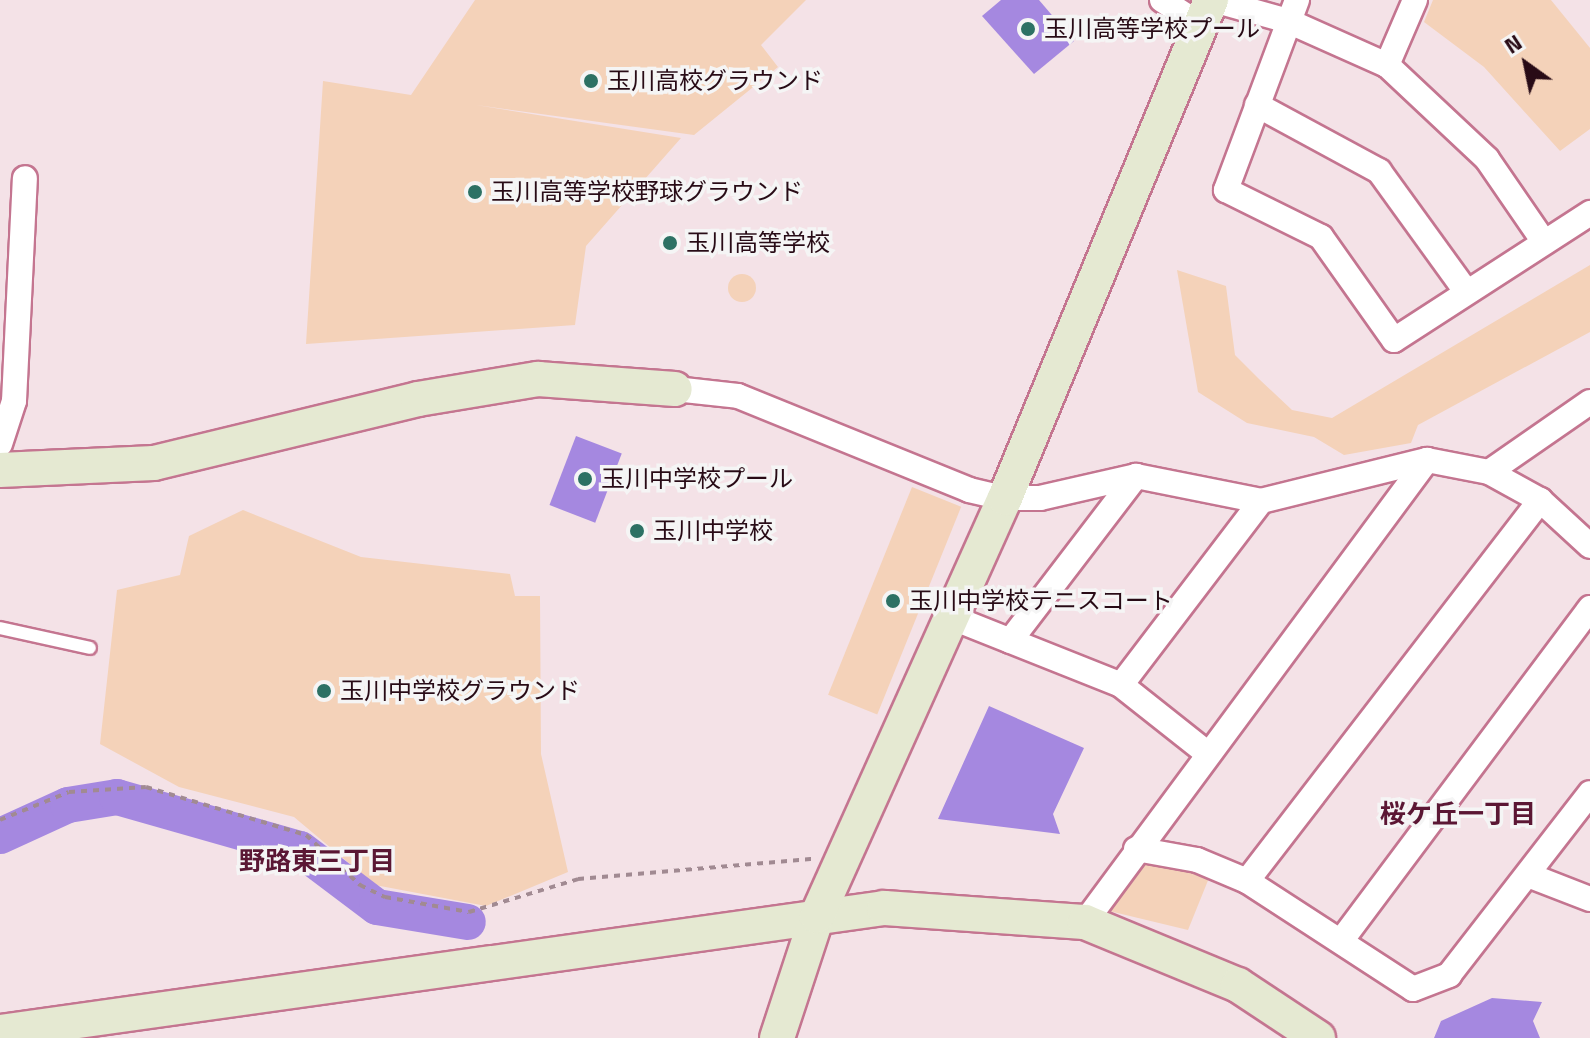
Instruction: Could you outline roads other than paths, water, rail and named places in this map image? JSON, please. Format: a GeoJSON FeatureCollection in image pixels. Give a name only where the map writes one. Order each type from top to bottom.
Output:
{"type":"FeatureCollection","features":[{"type":"Feature","properties":{"kind":"street"},"geometry":{"type":"LineString","coordinates":[[1162,0],[1209,9],[1293,11],[1387,65],[1487,159],[1544,242]]}},
{"type":"Feature","properties":{"kind":"street"},"geometry":{"type":"LineString","coordinates":[[1387,65],[1415,0]]}},
{"type":"Feature","properties":{"kind":"street"},"geometry":{"type":"LineString","coordinates":[[777,1038],[817,916],[948,616],[1005,498],[1209,9]]}},
{"type":"Feature","properties":{"kind":"street"},"geometry":{"type":"LineString","coordinates":[[1293,11],[1226,190],[1321,237],[1394,340],[1590,213]]}},
{"type":"Feature","properties":{"kind":"street"},"geometry":{"type":"LineString","coordinates":[[1257,105],[1379,171],[1466,291]]}},
{"type":"Feature","properties":{"kind":"street"},"geometry":{"type":"LineString","coordinates":[[0,444],[14,401],[25,178]]}},
{"type":"Feature","properties":{"kind":"street"},"geometry":{"type":"LineString","coordinates":[[0,470],[154,463],[418,399],[538,379],[738,396],[969,490],[1005,498],[1040,498],[1136,476],[1261,501],[1427,460],[1489,472],[1540,500],[1590,546]]}},
{"type":"Feature","properties":{"kind":"street"},"geometry":{"type":"LineString","coordinates":[[1489,472],[1590,402]]}},
{"type":"Feature","properties":{"kind":"street"},"geometry":{"type":"LineString","coordinates":[[1085,922],[1136,849],[1427,460]]}},
{"type":"Feature","properties":{"kind":"street"},"geometry":{"type":"LineString","coordinates":[[1010,641],[1136,476]]}},
{"type":"Feature","properties":{"kind":"street"},"geometry":{"type":"LineString","coordinates":[[1247,881],[1540,500]]}},
{"type":"Feature","properties":{"kind":"street"},"geometry":{"type":"LineString","coordinates":[[1121,685],[1261,501]]}},
{"type":"Feature","properties":{"kind":"street"},"geometry":{"type":"LineString","coordinates":[[1341,941],[1590,608]]}},
{"type":"Feature","properties":{"kind":"street"},"geometry":{"type":"LineString","coordinates":[[948,616],[1121,685],[1208,754]]}},
{"type":"Feature","properties":{"kind":"street"},"geometry":{"type":"LineString","coordinates":[[1136,849],[1197,860],[1247,881],[1341,941],[1390,979],[1413,989],[1449,975],[1590,793]]}},
{"type":"Feature","properties":{"kind":"street"},"geometry":{"type":"LineString","coordinates":[[1528,875],[1590,899]]}},
{"type":"Feature","properties":{"kind":"street"},"geometry":{"type":"LineString","coordinates":[[0,1032],[884,908],[1085,922],[1238,985],[1318,1038]]}},
{"type":"Feature","properties":{"kind":"lane"},"geometry":{"type":"LineString","coordinates":[[0,628],[90,648]]}},
{"type":"Feature","properties":{"kind":"waterway"},"geometry":{"type":"LineString","coordinates":[[0,836],[68,805],[117,797],[300,849],[377,907],[468,922]]}},
{"type":"Feature","properties":{"kind":"place","name":"玉川高等学校プール"},"geometry":{"type":"Point","coordinates":[1028,29]}},
{"type":"Feature","properties":{"kind":"place","name":"玉川高校グラウンド"},"geometry":{"type":"Point","coordinates":[591,81]}},
{"type":"Feature","properties":{"kind":"place","name":"玉川高等学校野球グラウンド"},"geometry":{"type":"Point","coordinates":[475,192]}},
{"type":"Feature","properties":{"kind":"place","name":"玉川高等学校"},"geometry":{"type":"Point","coordinates":[670,243]}},
{"type":"Feature","properties":{"kind":"place","name":"玉川中学校プール"},"geometry":{"type":"Point","coordinates":[585,479]}},
{"type":"Feature","properties":{"kind":"place","name":"玉川中学校"},"geometry":{"type":"Point","coordinates":[637,531]}},
{"type":"Feature","properties":{"kind":"place","name":"玉川中学校テニスコート"},"geometry":{"type":"Point","coordinates":[893,601]}},
{"type":"Feature","properties":{"kind":"place","name":"玉川中学校グラウンド"},"geometry":{"type":"Point","coordinates":[324,691]}},
{"type":"Feature","properties":{"kind":"district","name":"桜ケ丘一丁目"},"geometry":{"type":"Point","coordinates":[1458,814]}},
{"type":"Feature","properties":{"kind":"district","name":"野路東三丁目"},"geometry":{"type":"Point","coordinates":[317,861]}}]}
